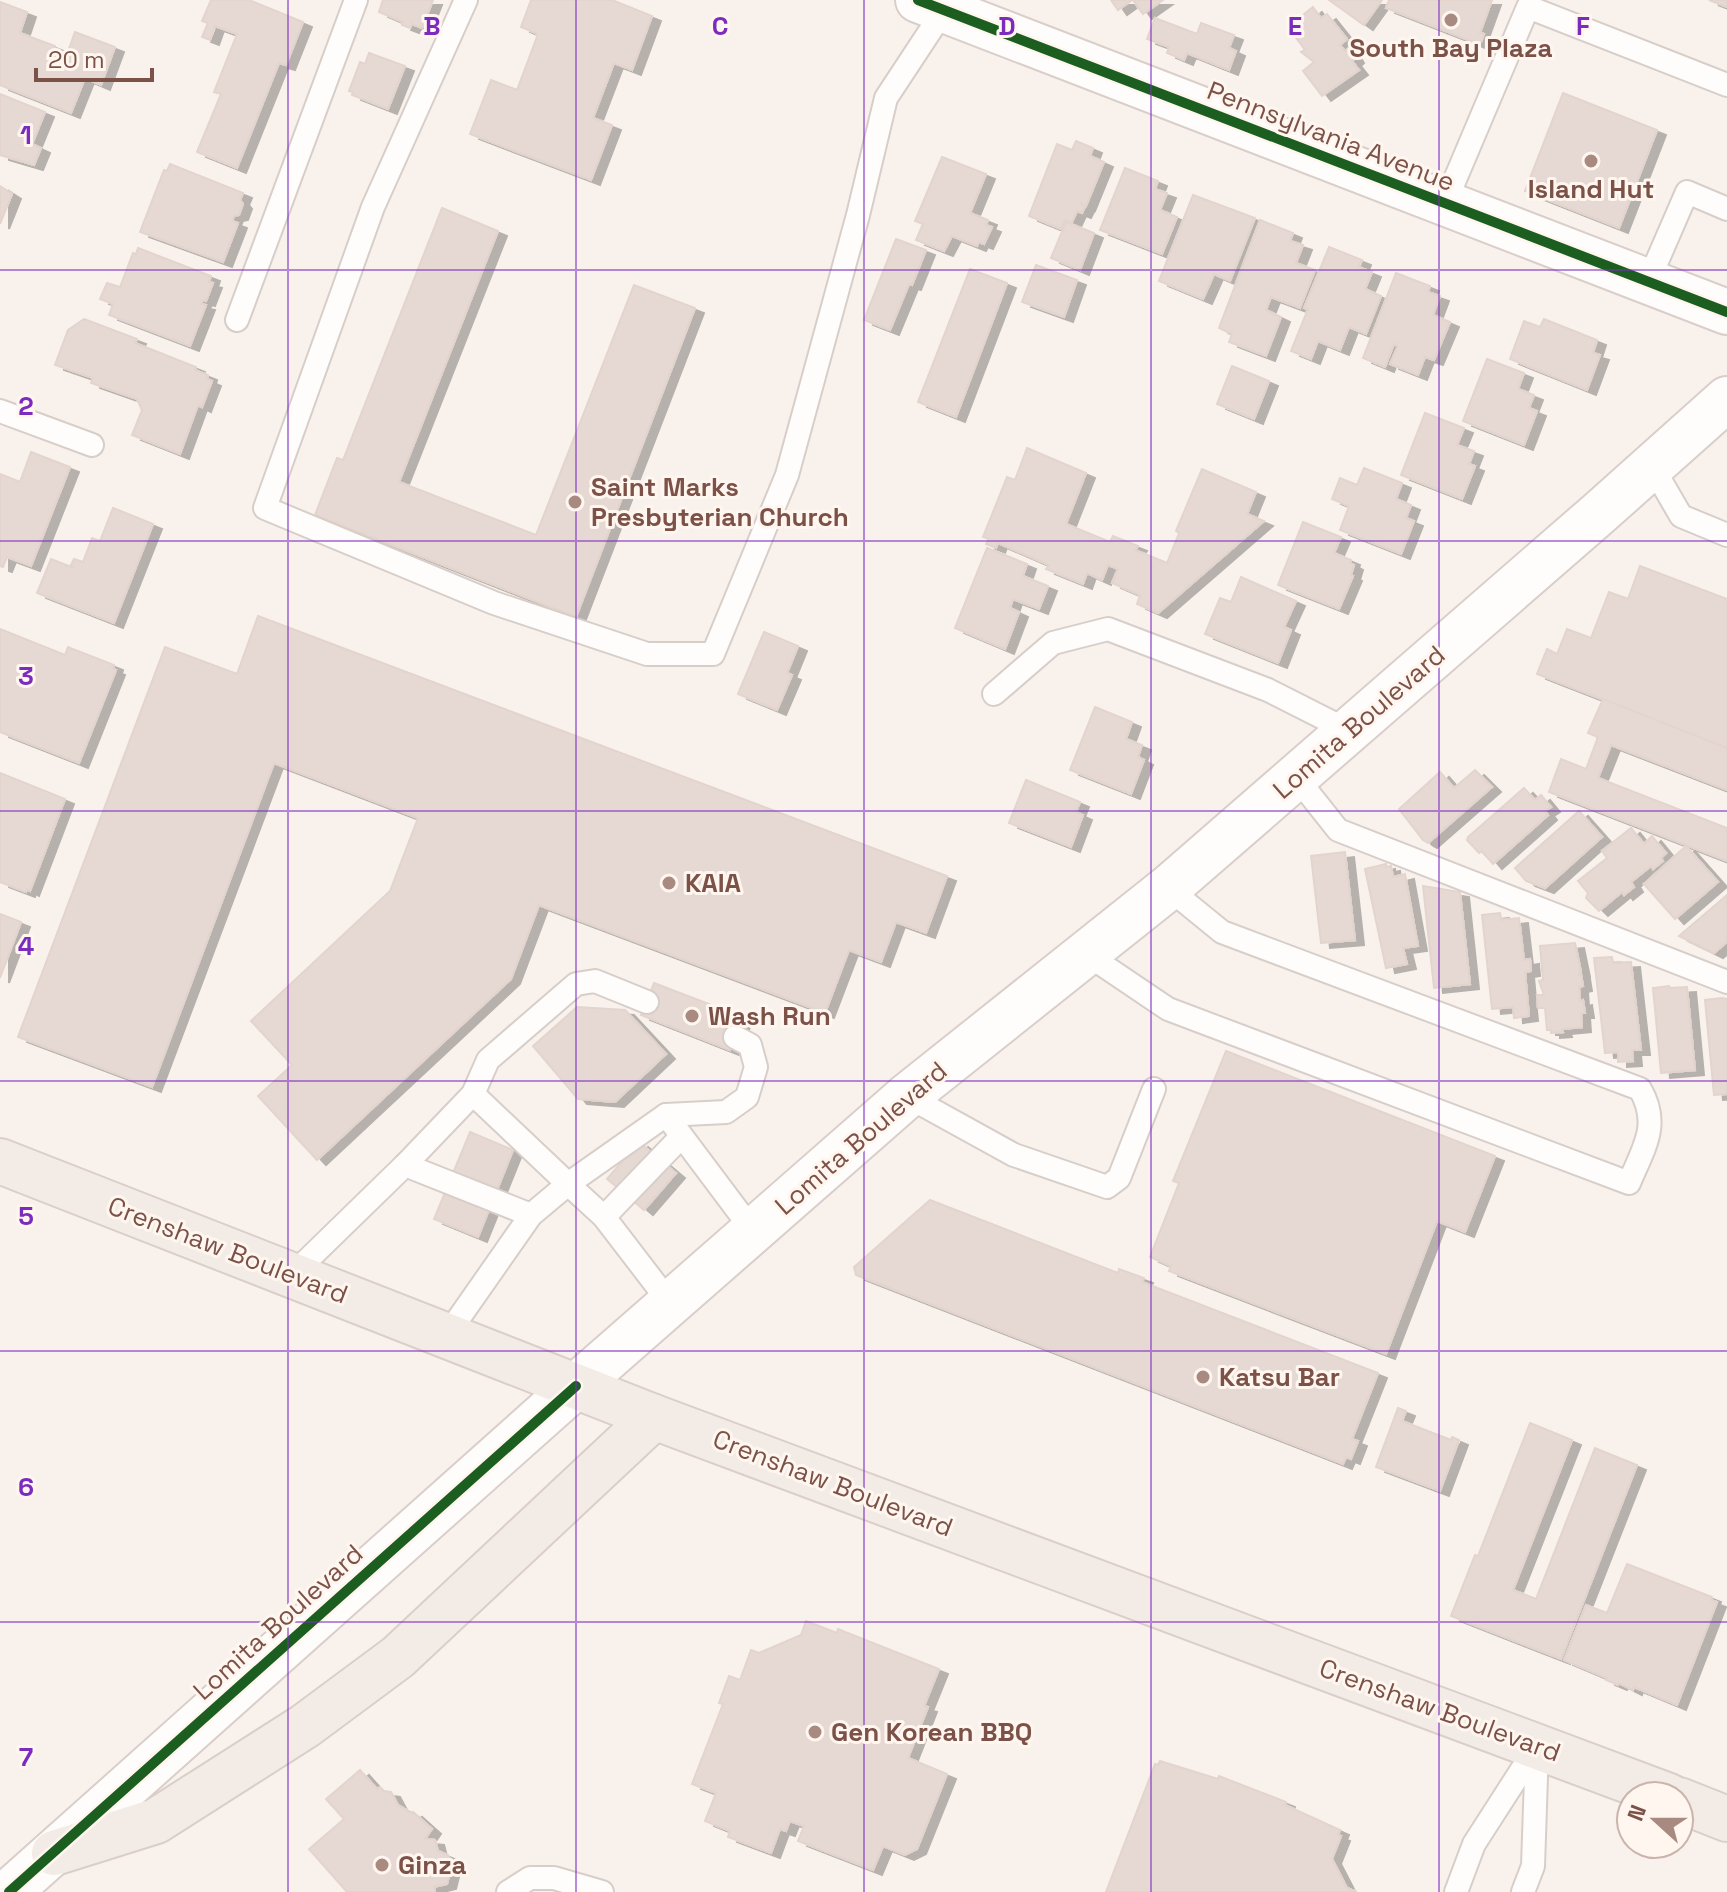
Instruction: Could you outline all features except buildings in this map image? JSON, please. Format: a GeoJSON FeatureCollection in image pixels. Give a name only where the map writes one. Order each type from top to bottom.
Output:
{"type":"FeatureCollection","features":[{"type":"Feature","properties":{"kind":"main road","name":"Pennsylvania Avenue"},"geometry":{"type":"LineString","coordinates":[[931,5],[1727,312]]}},
{"type":"Feature","properties":{"kind":"main road","name":"Lomita Boulevard"},"geometry":{"type":"LineString","coordinates":[[9,1892],[576,1386],[907,1096],[1168,888],[1727,399]]}},
{"type":"Feature","properties":{"kind":"main road","name":"Crenshaw Boulevard"},"geometry":{"type":"LineString","coordinates":[[0,1161],[654,1417],[1627,1780]]}},
{"type":"Feature","properties":{"kind":"main road"},"geometry":{"type":"LineString","coordinates":[[54,1853],[156,1821],[305,1726],[398,1657],[654,1417]]}},
{"type":"Feature","properties":{"kind":"main road"},"geometry":{"type":"LineString","coordinates":[[1695,1806],[1727,1819]]}},
{"type":"Feature","properties":{"kind":"lane"},"geometry":{"type":"LineString","coordinates":[[237,320],[356,0]]}},
{"type":"Feature","properties":{"kind":"lane"},"geometry":{"type":"LineString","coordinates":[[466,0],[373,207],[265,508],[494,603],[647,654],[713,654],[787,475],[858,215],[886,98],[931,5]]}},
{"type":"Feature","properties":{"kind":"lane"},"geometry":{"type":"LineString","coordinates":[[1445,203],[1528,7],[1727,85]]}},
{"type":"Feature","properties":{"kind":"lane"},"geometry":{"type":"LineString","coordinates":[[1648,282],[1687,192],[1727,209]]}},
{"type":"Feature","properties":{"kind":"lane"},"geometry":{"type":"LineString","coordinates":[[0,411],[92,445]]}},
{"type":"Feature","properties":{"kind":"lane"},"geometry":{"type":"LineString","coordinates":[[1652,466],[1681,516],[1727,535]]}},
{"type":"Feature","properties":{"kind":"lane"},"geometry":{"type":"LineString","coordinates":[[994,694],[1053,643],[1108,629],[1268,690],[1349,731]]}},
{"type":"Feature","properties":{"kind":"lane"},"geometry":{"type":"LineString","coordinates":[[1296,777],[1338,830],[1727,982]]}},
{"type":"Feature","properties":{"kind":"lane"},"geometry":{"type":"LineString","coordinates":[[1085,953],[1168,1009],[1629,1183],[1651,1130],[1649,1104],[1640,1089],[1222,932],[1168,888]]}},
{"type":"Feature","properties":{"kind":"lane"},"geometry":{"type":"LineString","coordinates":[[292,1275],[473,1094],[488,1060],[576,984],[595,981],[647,1002]]}},
{"type":"Feature","properties":{"kind":"lane"},"geometry":{"type":"LineString","coordinates":[[447,1335],[531,1215],[568,1184],[666,1115],[726,1112],[747,1097],[756,1067],[750,1045],[735,1037]]}},
{"type":"Feature","properties":{"kind":"lane"},"geometry":{"type":"LineString","coordinates":[[907,1096],[1014,1155],[1107,1187],[1119,1178],[1154,1089]]}},
{"type":"Feature","properties":{"kind":"lane"},"geometry":{"type":"LineString","coordinates":[[473,1094],[604,1217],[670,1303]]}},
{"type":"Feature","properties":{"kind":"lane"},"geometry":{"type":"LineString","coordinates":[[666,1115],[753,1231]]}},
{"type":"Feature","properties":{"kind":"lane"},"geometry":{"type":"LineString","coordinates":[[604,1217],[681,1137]]}},
{"type":"Feature","properties":{"kind":"lane"},"geometry":{"type":"LineString","coordinates":[[405,1165],[531,1215]]}},
{"type":"Feature","properties":{"kind":"lane"},"geometry":{"type":"LineString","coordinates":[[1456,1892],[1474,1844],[1537,1746]]}},
{"type":"Feature","properties":{"kind":"lane"},"geometry":{"type":"LineString","coordinates":[[1523,1892],[1533,1866],[1537,1746]]}},
{"type":"Feature","properties":{"kind":"lane"},"geometry":{"type":"LineString","coordinates":[[508,1892],[530,1878],[554,1878],[602,1892]]}},
{"type":"Feature","properties":{"kind":"cycle path"},"geometry":{"type":"LineString","coordinates":[[918,0],[1727,312]]}},
{"type":"Feature","properties":{"kind":"cycle path"},"geometry":{"type":"LineString","coordinates":[[9,1892],[576,1386]]}},
{"type":"Feature","properties":{"kind":"place","name":"South Bay Plaza"},"geometry":{"type":"Point","coordinates":[1451,20]}},
{"type":"Feature","properties":{"kind":"place","name":"Island Hut"},"geometry":{"type":"Point","coordinates":[1591,161]}},
{"type":"Feature","properties":{"kind":"place","name":"Saint Marks Presbyterian Church"},"geometry":{"type":"Point","coordinates":[575,502]}},
{"type":"Feature","properties":{"kind":"place","name":"KAIA"},"geometry":{"type":"Point","coordinates":[669,883]}},
{"type":"Feature","properties":{"kind":"place","name":"Wash Run"},"geometry":{"type":"Point","coordinates":[692,1016]}},
{"type":"Feature","properties":{"kind":"place","name":"Katsu Bar"},"geometry":{"type":"Point","coordinates":[1203,1377]}},
{"type":"Feature","properties":{"kind":"place","name":"Gen Korean BBQ"},"geometry":{"type":"Point","coordinates":[815,1732]}},
{"type":"Feature","properties":{"kind":"place","name":"Ginza"},"geometry":{"type":"Point","coordinates":[382,1865]}}]}
